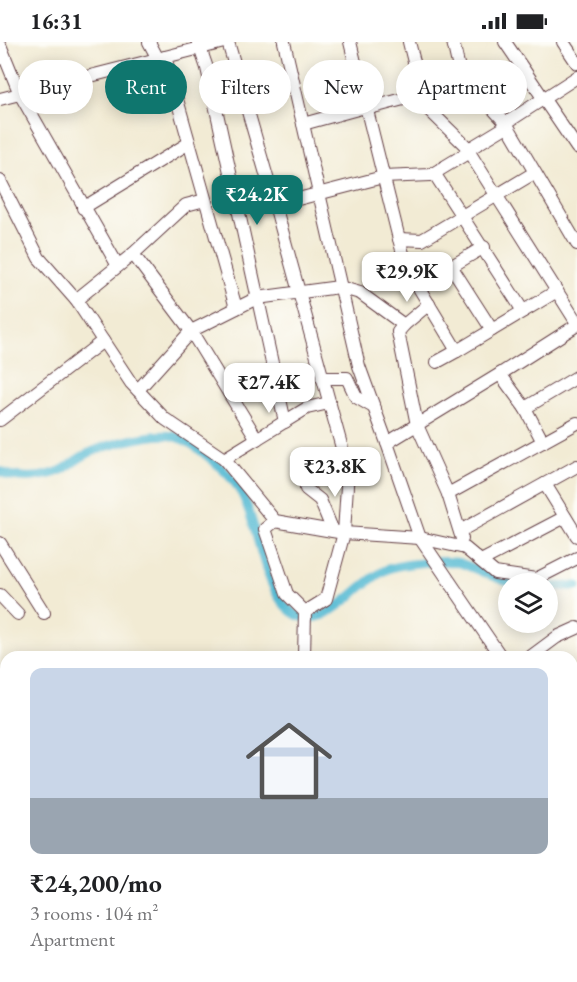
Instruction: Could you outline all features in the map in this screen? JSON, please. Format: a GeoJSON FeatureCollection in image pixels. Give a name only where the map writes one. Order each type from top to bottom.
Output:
{"type":"FeatureCollection","features":[{"type":"Feature","properties":{"kind":"street"},"geometry":{"type":"LineString","coordinates":[[149,42],[161,58],[189,143],[236,308]]}},
{"type":"Feature","properties":{"kind":"street"},"geometry":{"type":"LineString","coordinates":[[93,75],[161,58],[200,45],[226,42],[276,205],[348,470],[326,599],[305,612]]}},
{"type":"Feature","properties":{"kind":"street"},"geometry":{"type":"LineString","coordinates":[[284,42],[359,366],[423,542],[497,651]]}},
{"type":"Feature","properties":{"kind":"street"},"geometry":{"type":"LineString","coordinates":[[350,42],[354,60]]}},
{"type":"Feature","properties":{"kind":"street"},"geometry":{"type":"LineString","coordinates":[[409,42],[414,60]]}},
{"type":"Feature","properties":{"kind":"street"},"geometry":{"type":"LineString","coordinates":[[453,42],[460,73],[507,125],[576,246]]}},
{"type":"Feature","properties":{"kind":"street"},"geometry":{"type":"LineString","coordinates":[[506,42],[577,148]]}},
{"type":"Feature","properties":{"kind":"street"},"geometry":{"type":"LineString","coordinates":[[563,42],[577,63]]}},
{"type":"Feature","properties":{"kind":"street"},"geometry":{"type":"LineString","coordinates":[[0,45],[18,89]]}},
{"type":"Feature","properties":{"kind":"street"},"geometry":{"type":"LineString","coordinates":[[200,45],[285,422]]}},
{"type":"Feature","properties":{"kind":"street"},"geometry":{"type":"LineString","coordinates":[[276,205],[383,178],[434,173],[577,77]]}},
{"type":"Feature","properties":{"kind":"street"},"geometry":{"type":"LineString","coordinates":[[0,99],[18,94]]}},
{"type":"Feature","properties":{"kind":"street"},"geometry":{"type":"LineString","coordinates":[[31,114],[118,266]]}},
{"type":"Feature","properties":{"kind":"street"},"geometry":{"type":"LineString","coordinates":[[303,124],[342,114]]}},
{"type":"Feature","properties":{"kind":"street"},"geometry":{"type":"LineString","coordinates":[[367,114],[407,268],[457,351]]}},
{"type":"Feature","properties":{"kind":"street"},"geometry":{"type":"LineString","coordinates":[[387,443],[577,324],[469,151],[433,114]]}},
{"type":"Feature","properties":{"kind":"street"},"geometry":{"type":"LineString","coordinates":[[83,208],[189,143]]}},
{"type":"Feature","properties":{"kind":"street"},"geometry":{"type":"LineString","coordinates":[[434,173],[463,214],[523,311]]}},
{"type":"Feature","properties":{"kind":"street"},"geometry":{"type":"LineString","coordinates":[[399,239],[423,240],[534,173]]}},
{"type":"Feature","properties":{"kind":"street"},"geometry":{"type":"LineString","coordinates":[[0,181],[4,199],[39,258],[76,300],[138,390],[165,418],[224,459],[275,521],[339,532],[465,548],[495,573],[536,579],[577,558]]}},
{"type":"Feature","properties":{"kind":"street"},"geometry":{"type":"LineString","coordinates":[[76,300],[133,255],[186,205],[205,200]]}},
{"type":"Feature","properties":{"kind":"street"},"geometry":{"type":"LineString","coordinates":[[418,286],[484,247]]}},
{"type":"Feature","properties":{"kind":"street"},"geometry":{"type":"LineString","coordinates":[[133,255],[191,331],[257,439]]}},
{"type":"Feature","properties":{"kind":"street"},"geometry":{"type":"LineString","coordinates":[[451,266],[492,330]]}},
{"type":"Feature","properties":{"kind":"street"},"geometry":{"type":"LineString","coordinates":[[138,390],[191,331],[257,298],[339,287],[360,293],[404,325]]}},
{"type":"Feature","properties":{"kind":"street"},"geometry":{"type":"LineString","coordinates":[[437,362],[557,291]]}},
{"type":"Feature","properties":{"kind":"street"},"geometry":{"type":"LineString","coordinates":[[429,304],[398,332],[417,425],[448,494],[465,548]]}},
{"type":"Feature","properties":{"kind":"street"},"geometry":{"type":"LineString","coordinates":[[0,420],[103,341]]}},
{"type":"Feature","properties":{"kind":"street"},"geometry":{"type":"LineString","coordinates":[[500,374],[525,408],[543,442]]}},
{"type":"Feature","properties":{"kind":"street"},"geometry":{"type":"LineString","coordinates":[[525,408],[577,377]]}},
{"type":"Feature","properties":{"kind":"street"},"geometry":{"type":"LineString","coordinates":[[322,378],[347,378],[356,397],[375,408]]}},
{"type":"Feature","properties":{"kind":"street"},"geometry":{"type":"LineString","coordinates":[[224,459],[307,408],[329,403]]}},
{"type":"Feature","properties":{"kind":"street"},"geometry":{"type":"LineString","coordinates":[[448,494],[577,423]]}},
{"type":"Feature","properties":{"kind":"street"},"geometry":{"type":"LineString","coordinates":[[460,531],[577,466]]}},
{"type":"Feature","properties":{"kind":"street"},"geometry":{"type":"LineString","coordinates":[[545,484],[577,536]]}},
{"type":"Feature","properties":{"kind":"street"},"geometry":{"type":"LineString","coordinates":[[306,489],[320,500],[339,532]]}},
{"type":"Feature","properties":{"kind":"street"},"geometry":{"type":"LineString","coordinates":[[481,561],[566,517]]}},
{"type":"Feature","properties":{"kind":"street"},"geometry":{"type":"LineString","coordinates":[[275,521],[265,529],[287,594],[305,612],[304,651]]}},
{"type":"Feature","properties":{"kind":"street"},"geometry":{"type":"LineString","coordinates":[[0,543],[44,613]]}},
{"type":"Feature","properties":{"kind":"street"},"geometry":{"type":"LineString","coordinates":[[0,595],[18,614]]}},
{"type":"Feature","properties":{"kind":"street"},"geometry":{"type":"LineString","coordinates":[[538,651],[557,637],[577,628]]}},
{"type":"Feature","properties":{"kind":"waterway"},"geometry":{"type":"LineString","coordinates":[[0,471],[22,477],[47,475],[62,470],[85,455],[118,443],[164,435],[183,440],[211,459],[239,489],[252,519],[267,573],[274,589],[292,612],[304,618],[317,617],[329,612],[377,575],[403,565],[454,562],[498,578]]}},
{"type":"Feature","properties":{"kind":"waterway"},"geometry":{"type":"LineString","coordinates":[[558,587],[577,586]]}}]}
